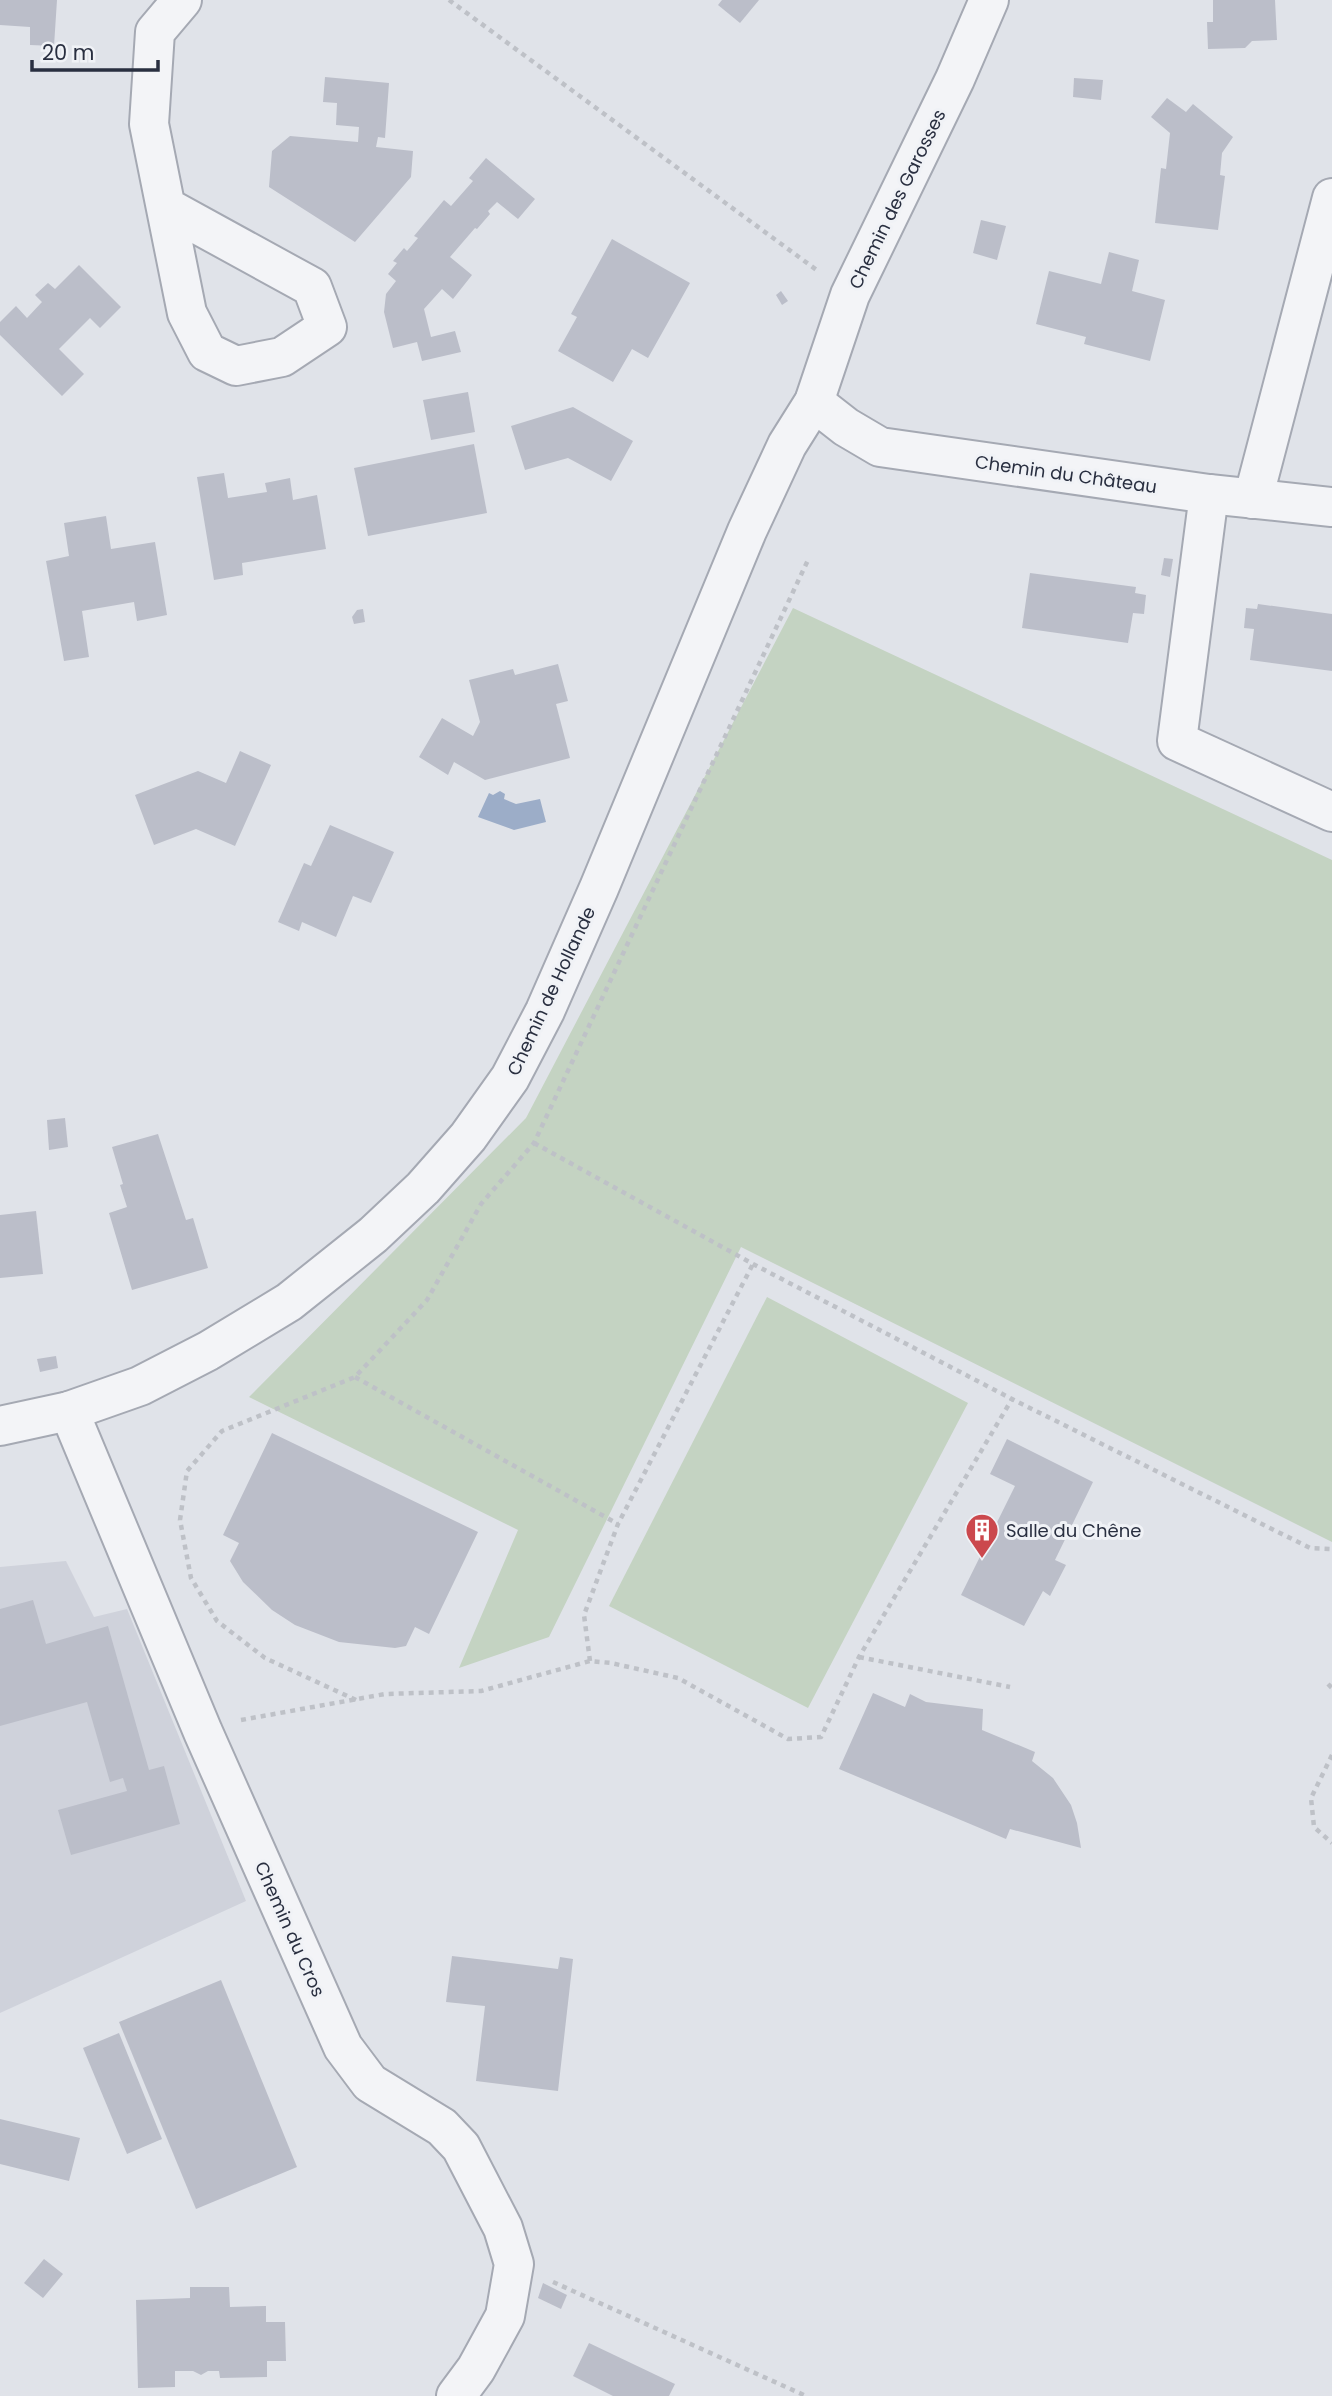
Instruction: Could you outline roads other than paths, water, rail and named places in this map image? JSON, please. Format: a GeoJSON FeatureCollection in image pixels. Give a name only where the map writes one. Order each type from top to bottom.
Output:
{"type":"FeatureCollection","features":[{"type":"Feature","properties":{"kind":"street"},"geometry":{"type":"LineString","coordinates":[[166,207],[312,287],[327,327],[282,357],[236,366],[207,352],[187,313],[149,124],[155,32],[182,0]]}},
{"type":"Feature","properties":{"kind":"street","name":"Chemin des Garosses"},"geometry":{"type":"LineString","coordinates":[[814,402],[850,295],[955,79],[989,0]]}},
{"type":"Feature","properties":{"kind":"street"},"geometry":{"type":"LineString","coordinates":[[1253,499],[1332,198]]}},
{"type":"Feature","properties":{"kind":"street","name":"Chemin du Château"},"geometry":{"type":"LineString","coordinates":[[814,402],[846,427],[880,447],[1209,494],[1332,507]]}},
{"type":"Feature","properties":{"kind":"street","name":"Chemin de Hollande"},"geometry":{"type":"LineString","coordinates":[[0,1426],[69,1411],[140,1386],[208,1351],[289,1302],[373,1236],[423,1188],[468,1137],[510,1079],[545,1011],[747,531],[787,444],[814,402]]}},
{"type":"Feature","properties":{"kind":"street"},"geometry":{"type":"LineString","coordinates":[[1209,494],[1177,741],[1332,812]]}},
{"type":"Feature","properties":{"kind":"street","name":"Chemin du Cros"},"geometry":{"type":"LineString","coordinates":[[69,1411],[203,1732],[343,2047],[370,2083],[442,2127],[461,2147],[503,2228],[514,2264],[505,2316],[476,2369],[456,2396]]}},
{"type":"Feature","properties":{"kind":"water"},"geometry":{"type":"Polygon","coordinates":[[[500,791],[505,794],[504,799],[516,804],[540,799],[546,822],[514,830],[478,817],[489,793],[493,795],[500,791]]]}},
{"type":"Feature","properties":{"kind":"place","name":"Salle du Chêne"},"geometry":{"type":"Point","coordinates":[982,1560]}}]}
